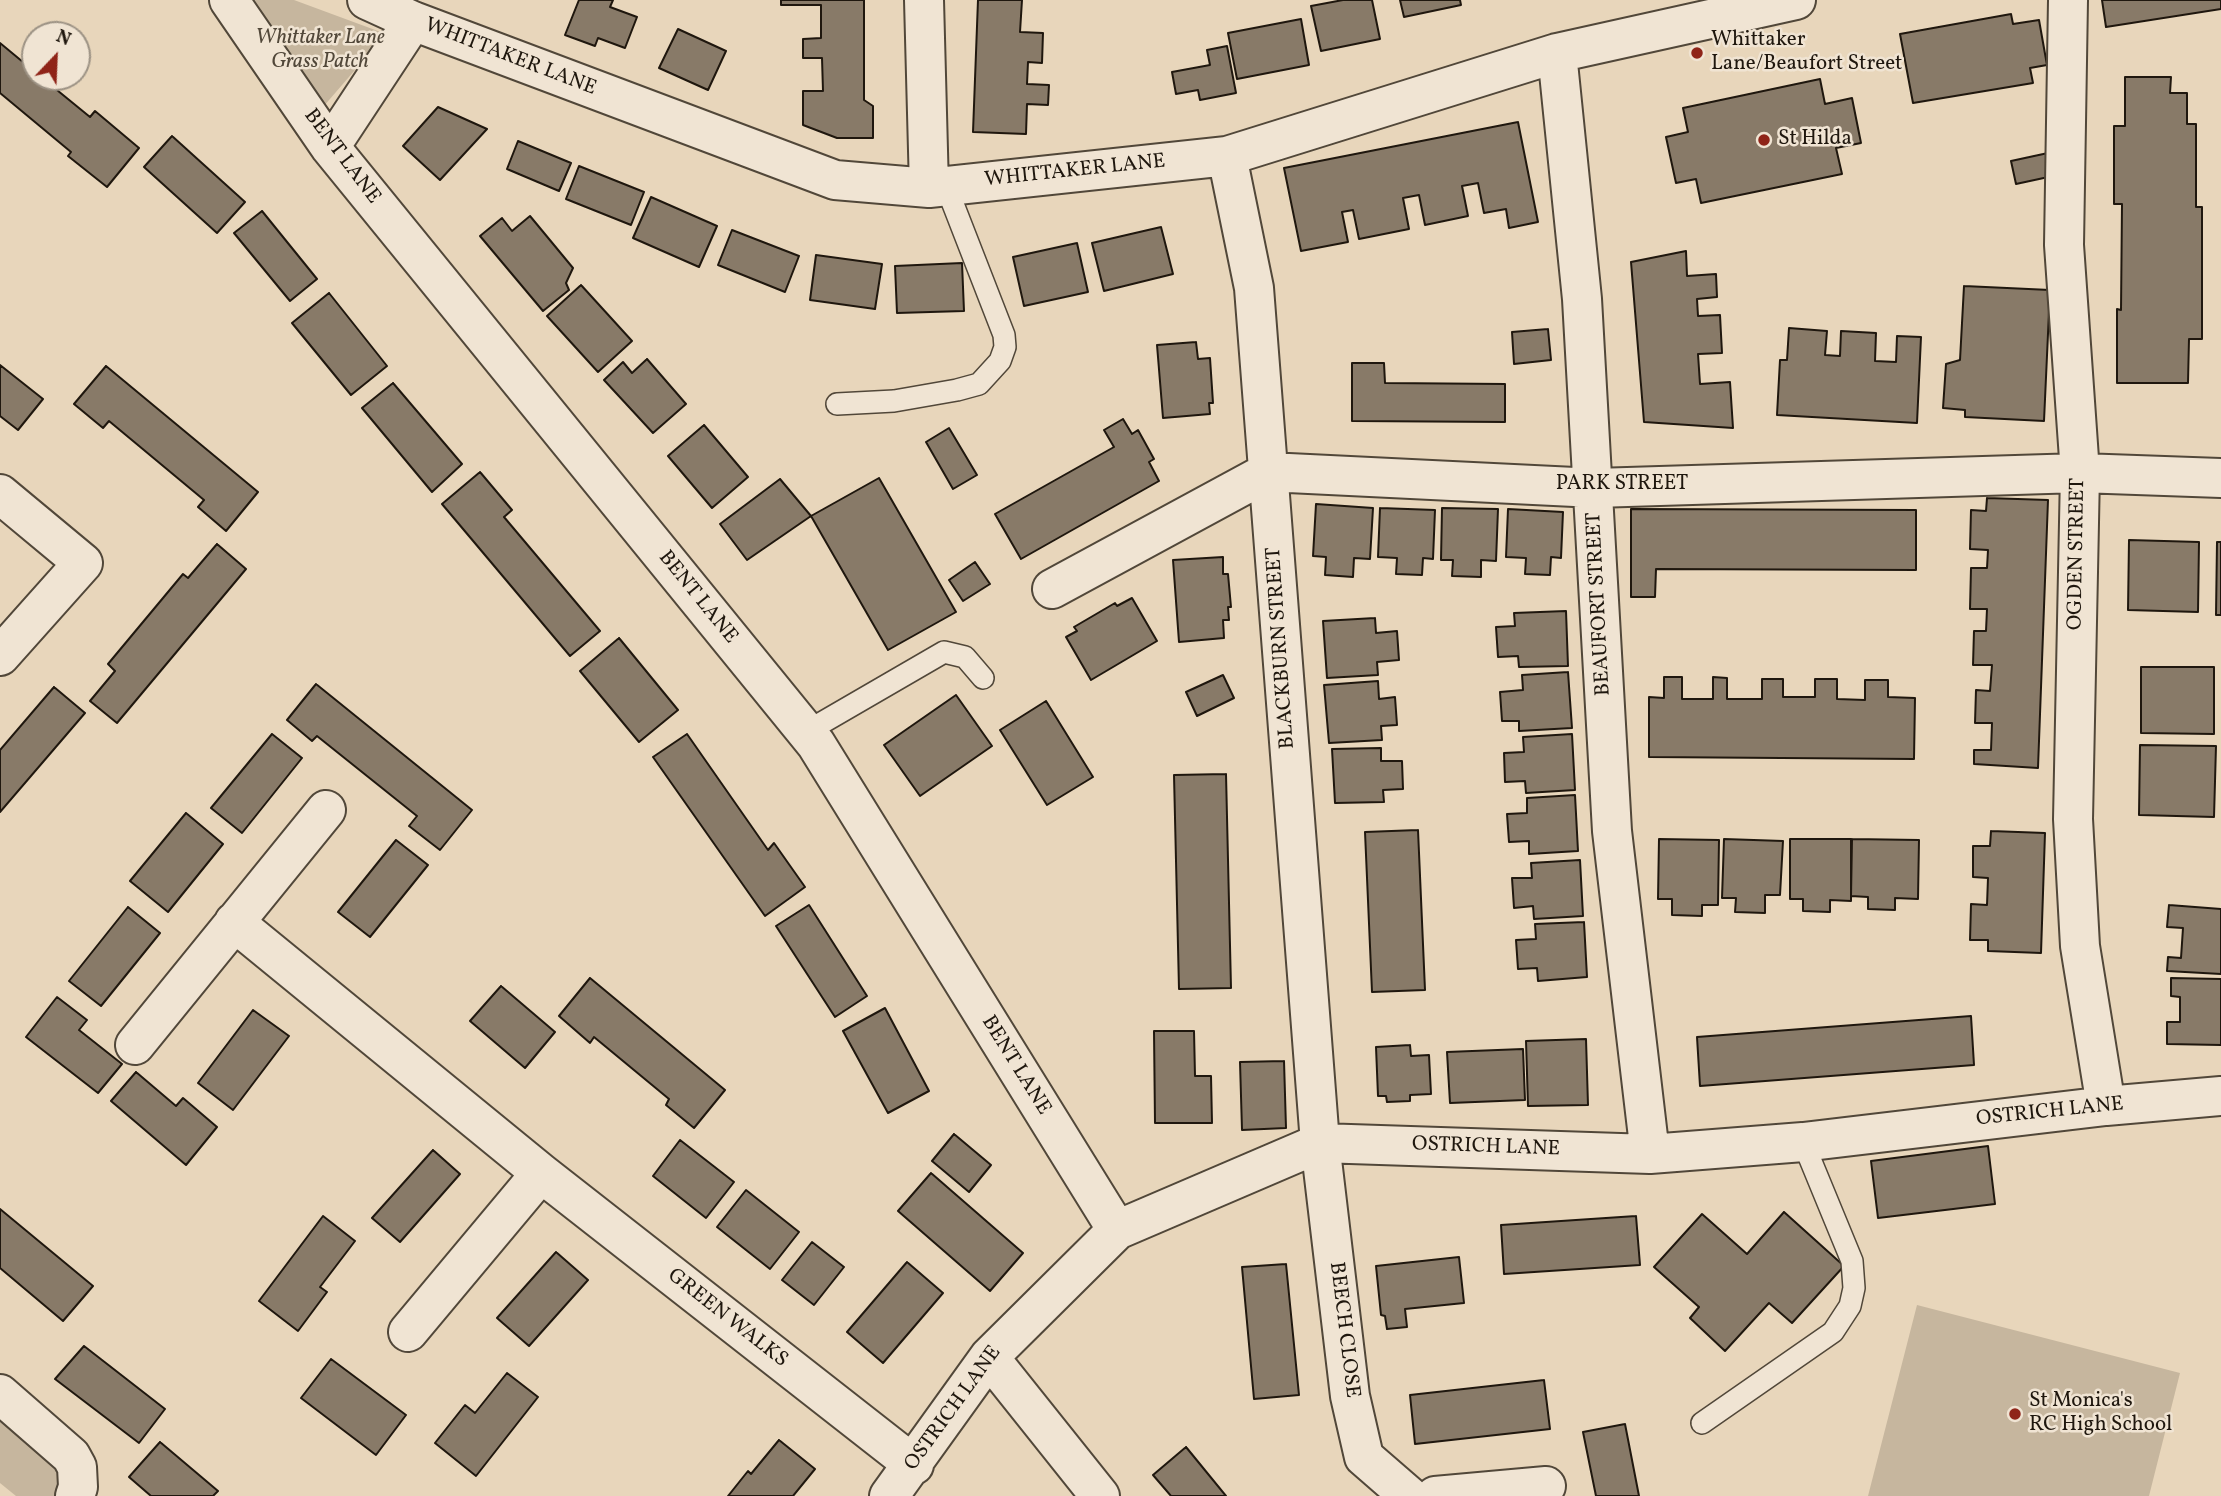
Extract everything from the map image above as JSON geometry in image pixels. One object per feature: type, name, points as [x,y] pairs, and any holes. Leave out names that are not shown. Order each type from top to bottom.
[{"type":"street","name":"BENT LANE","points":[[229,0],[330,147],[806,732],[1117,1230]]},
{"type":"street","name":"WHITTAKER LANE","points":[[366,0],[413,21],[835,180],[938,187],[1227,156],[1557,53],[1793,0]]},
{"type":"street","points":[[924,0],[938,187]]},
{"type":"street","name":"OGDEN STREET","points":[[2068,0],[2064,245],[2080,473],[2073,819],[2080,946],[2106,1106]]},
{"type":"street","points":[[330,147],[413,21]]},
{"type":"street","name":"BEAUFORT STREET","points":[[1557,53],[1582,299],[1595,488],[1612,831],[1650,1154]]},
{"type":"street","name":"BLACKBURN STREET","points":[[1227,156],[1254,289],[1320,1143]]},
{"type":"street","points":[[1052,589],[1268,472]]},
{"type":"street","name":"PARK STREET","points":[[1268,472],[1595,488],[2080,473],[2221,478]]},
{"type":"street","points":[[0,494],[83,562],[0,656]]},
{"type":"street","points":[[135,1045],[326,810]]},
{"type":"street","name":"GREEN WALKS","points":[[234,922],[541,1173],[914,1465]]},
{"type":"street","name":"OSTRICH LANE","points":[[889,1496],[914,1465],[989,1357],[1117,1230],[1320,1143],[1650,1154],[1803,1142],[2106,1106],[2221,1096]]},
{"type":"street","name":"BEECH CLOSE","points":[[1320,1143],[1350,1395],[1364,1457],[1409,1496]]},
{"type":"street","points":[[408,1332],[541,1173]]},
{"type":"street","points":[[989,1357],[1100,1496]]},
{"type":"street","points":[[0,1394],[71,1456],[77,1467],[78,1487],[75,1496]]},
{"type":"street","points":[[1435,1496],[1546,1486]]},
{"type":"lane","points":[[837,404],[894,401],[957,390],[979,384],[1000,361],[1005,347],[1004,335],[938,187]]},
{"type":"lane","points":[[806,732],[944,652],[965,657],[983,678]]},
{"type":"lane","points":[[1702,1423],[1833,1332],[1850,1306],[1854,1288],[1852,1261],[1803,1142]]},
{"type":"green space","name":"Whittaker Lane Grass Patch","points":[[238,0],[294,0],[386,34],[317,114]]},
{"type":"green space","name":"St Monica's RC High School","points":[[1917,1305],[2180,1373],[2149,1496],[1868,1496]]},
{"type":"green space","points":[[0,1416],[55,1461],[63,1486],[61,1496],[16,1496],[0,1483]]},
{"type":"building","points":[[579,0],[613,0],[610,7],[637,17],[625,48],[598,38],[595,46],[565,35]]},
{"type":"building","points":[[781,0],[864,0],[864,100],[873,106],[873,138],[837,138],[803,125],[803,91],[823,91],[822,58],[803,58],[803,39],[821,38],[821,5],[781,5]]},
{"type":"building","points":[[978,0],[1022,0],[1020,32],[1043,33],[1042,63],[1028,62],[1027,84],[1049,85],[1048,105],[1027,104],[1026,134],[973,132]]},
{"type":"building","points":[[1343,0],[1372,0],[1380,39],[1321,51],[1311,6]]},
{"type":"building","points":[[1400,0],[1460,0],[1461,5],[1404,17]]},
{"type":"building","points":[[2102,0],[2221,0],[2221,9],[2106,27]]},
{"type":"building","points":[[2011,14],[2013,24],[2039,20],[2047,65],[2030,68],[2033,83],[1913,103],[1900,34]]},
{"type":"building","points":[[1301,19],[1309,65],[1237,79],[1228,33]]},
{"type":"building","points":[[678,29],[726,51],[708,90],[659,68]]},
{"type":"building","points":[[0,43],[21,60],[21,91],[58,91],[90,117],[95,111],[139,148],[107,187],[68,156],[71,152],[0,93]]},
{"type":"building","points":[[1227,46],[1236,93],[1200,100],[1198,90],[1176,94],[1172,72],[1210,65],[1207,50]]},
{"type":"building","points":[[2125,77],[2171,77],[2170,93],[2187,93],[2187,124],[2196,124],[2196,207],[2202,207],[2202,339],[2189,339],[2188,383],[2117,383],[2122,204],[2114,204],[2114,126],[2125,126]]},
{"type":"building","name":"St Hilda","points":[[1820,79],[1825,104],[1852,98],[1861,143],[1836,148],[1842,174],[1701,203],[1696,179],[1676,183],[1666,137],[1688,132],[1683,108]]},
{"type":"building","points":[[438,107],[487,129],[440,180],[403,146]]},
{"type":"building","points":[[1518,122],[1538,222],[1509,228],[1506,209],[1484,213],[1478,183],[1462,186],[1468,216],[1425,225],[1419,195],[1403,198],[1409,229],[1359,239],[1353,210],[1342,212],[1348,242],[1301,251],[1284,168]]},
{"type":"building","points":[[172,136],[245,202],[217,233],[144,167]]},
{"type":"building","points":[[518,141],[571,163],[559,191],[507,169]]},
{"type":"building","points":[[2048,153],[2053,176],[2016,184],[2011,161]]},
{"type":"building","points":[[579,166],[644,192],[631,225],[566,199]]},
{"type":"building","points":[[651,197],[717,226],[699,267],[633,238]]},
{"type":"building","points":[[262,211],[317,279],[290,301],[234,233]]},
{"type":"building","points":[[530,216],[573,268],[566,283],[569,290],[543,311],[480,236],[502,218],[512,231]]},
{"type":"building","points":[[1161,227],[1173,274],[1104,291],[1092,243]]},
{"type":"building","points":[[732,230],[799,256],[785,292],[718,265]]},
{"type":"building","points":[[1077,243],[1088,292],[1024,306],[1013,257]]},
{"type":"building","points":[[1686,251],[1687,276],[1716,274],[1717,297],[1697,299],[1698,316],[1720,315],[1722,353],[1698,354],[1700,384],[1730,382],[1733,428],[1644,422],[1631,262]]},
{"type":"building","points":[[816,255],[882,264],[875,309],[810,300]]},
{"type":"building","points":[[962,263],[964,311],[897,313],[895,266]]},
{"type":"building","points":[[581,285],[632,341],[598,372],[547,316]]},
{"type":"building","points":[[1964,286],[2050,290],[2044,421],[1965,417],[1965,410],[1943,408],[1946,364],[1960,360]]},
{"type":"building","points":[[329,293],[387,366],[351,395],[292,323]]},
{"type":"building","points":[[1789,328],[1827,331],[1825,355],[1840,356],[1841,331],[1876,333],[1875,361],[1896,362],[1897,336],[1921,337],[1917,423],[1777,415],[1780,360],[1787,360]]},
{"type":"building","points":[[1548,329],[1551,360],[1514,364],[1512,332]]},
{"type":"building","points":[[1196,342],[1198,359],[1210,358],[1213,403],[1209,403],[1210,414],[1163,418],[1157,345]]},
{"type":"building","points":[[647,359],[686,404],[653,433],[604,380],[623,362],[632,373]]},
{"type":"building","points":[[1352,363],[1384,363],[1385,383],[1505,384],[1505,422],[1352,421]]},
{"type":"building","points":[[0,365],[43,399],[18,430],[0,416]]},
{"type":"building","points":[[106,366],[258,492],[226,531],[198,507],[204,500],[109,421],[103,428],[74,404]]},
{"type":"building","points":[[393,383],[462,464],[432,492],[362,408]]},
{"type":"building","points":[[1123,419],[1132,434],[1138,430],[1154,459],[1149,462],[1159,481],[1021,559],[995,514],[1114,447],[1104,430]]},
{"type":"building","points":[[704,425],[748,477],[712,508],[668,456]]},
{"type":"building","points":[[949,428],[977,475],[953,489],[926,442]]},
{"type":"building","points":[[480,472],[512,510],[504,517],[600,631],[570,656],[442,504]]},
{"type":"building","points":[[879,478],[956,612],[888,650],[811,516]]},
{"type":"building","points":[[780,479],[811,516],[747,560],[720,524]]},
{"type":"building","points":[[1987,498],[2048,500],[2038,768],[1974,764],[1974,750],[1991,750],[1992,723],[1975,723],[1976,690],[1990,691],[1992,665],[1973,665],[1974,631],[1986,631],[1987,609],[1970,609],[1971,568],[1987,568],[1988,550],[1970,549],[1971,510],[1986,511]]},
{"type":"building","points":[[1316,504],[1373,508],[1370,559],[1354,558],[1353,577],[1325,575],[1326,557],[1313,556]]},
{"type":"building","points":[[1380,508],[1435,510],[1433,559],[1423,558],[1422,575],[1396,574],[1397,558],[1378,557]]},
{"type":"building","points":[[1442,508],[1498,509],[1496,561],[1481,560],[1481,577],[1452,576],[1453,560],[1441,560]]},
{"type":"building","points":[[1508,509],[1563,512],[1561,558],[1551,557],[1550,575],[1525,574],[1526,558],[1506,557]]},
{"type":"building","points":[[1631,509],[1916,510],[1916,570],[1656,569],[1655,597],[1631,597]]},
{"type":"building","points":[[2129,540],[2199,542],[2198,612],[2128,610]]},
{"type":"building","points":[[2217,542],[2221,542],[2221,615],[2216,615]]},
{"type":"building","points":[[217,544],[246,569],[117,723],[90,701],[115,671],[108,664],[183,574],[188,578]]},
{"type":"building","points":[[1223,557],[1223,574],[1228,574],[1231,607],[1228,607],[1229,620],[1223,620],[1224,638],[1179,642],[1173,560]]},
{"type":"building","points":[[975,562],[990,584],[963,601],[949,580]]},
{"type":"building","points":[[1132,598],[1157,641],[1091,680],[1066,637],[1077,631],[1074,627],[1115,603],[1117,606]]},
{"type":"building","points":[[1566,611],[1568,666],[1519,667],[1518,656],[1498,657],[1496,627],[1515,626],[1514,613]]},
{"type":"building","points":[[1375,618],[1376,633],[1397,631],[1399,660],[1377,662],[1378,675],[1327,678],[1323,621]]},
{"type":"building","points":[[619,638],[678,710],[639,742],[580,671]]},
{"type":"building","points":[[2141,667],[2214,667],[2214,734],[2141,733]]},
{"type":"building","points":[[1568,672],[1572,728],[1519,731],[1519,721],[1502,721],[1500,692],[1523,690],[1522,675]]},
{"type":"building","points":[[1223,675],[1234,698],[1197,716],[1186,692]]},
{"type":"building","points":[[1664,677],[1682,677],[1682,699],[1713,699],[1713,677],[1727,678],[1727,699],[1762,699],[1762,679],[1783,679],[1783,697],[1815,697],[1815,679],[1837,679],[1837,699],[1865,700],[1865,680],[1888,680],[1888,697],[1915,698],[1914,759],[1649,757],[1649,697],[1664,698]]},
{"type":"building","points":[[1378,681],[1379,699],[1395,697],[1397,725],[1381,726],[1382,740],[1329,743],[1324,685]]},
{"type":"building","points":[[316,684],[472,810],[440,850],[409,826],[417,816],[317,736],[312,741],[287,720]]},
{"type":"building","points":[[54,687],[85,713],[0,812],[0,750]]},
{"type":"building","points":[[956,695],[992,746],[920,796],[884,745]]},
{"type":"building","points":[[1046,701],[1093,777],[1047,805],[1000,730]]},
{"type":"building","points":[[272,734],[302,758],[242,833],[211,808]]},
{"type":"building","points":[[687,734],[768,850],[774,843],[805,887],[765,916],[653,757]]},
{"type":"building","points":[[1572,734],[1575,790],[1526,793],[1525,781],[1505,782],[1504,753],[1524,752],[1523,737]]},
{"type":"building","points":[[2140,745],[2216,746],[2214,817],[2139,815]]},
{"type":"building","points":[[1381,748],[1381,761],[1402,761],[1403,789],[1383,790],[1384,802],[1335,803],[1332,749]]},
{"type":"building","points":[[1226,774],[1231,988],[1179,989],[1174,775]]},
{"type":"building","points":[[1575,795],[1578,851],[1529,854],[1529,841],[1509,842],[1507,814],[1527,813],[1527,798]]},
{"type":"building","points":[[186,813],[223,844],[168,912],[130,881]]},
{"type":"building","points":[[1418,830],[1425,990],[1372,992],[1365,832]]},
{"type":"building","points":[[1991,831],[2045,833],[2041,953],[1988,951],[1988,940],[1970,940],[1971,904],[1987,905],[1988,878],[1973,877],[1973,846],[1990,846]]},
{"type":"building","points":[[1659,839],[1719,840],[1718,905],[1702,905],[1702,916],[1672,915],[1672,899],[1658,899]]},
{"type":"building","points":[[1724,839],[1783,841],[1780,895],[1765,895],[1765,913],[1735,912],[1736,898],[1722,898]]},
{"type":"building","points":[[1790,839],[1851,839],[1851,901],[1830,900],[1830,912],[1803,911],[1803,899],[1790,899]]},
{"type":"building","points":[[1852,839],[1919,840],[1918,899],[1895,898],[1895,910],[1868,909],[1868,897],[1851,896]]},
{"type":"building","points":[[396,840],[428,865],[370,937],[338,912]]},
{"type":"building","points":[[1580,860],[1583,916],[1534,919],[1533,906],[1514,908],[1512,878],[1532,878],[1531,863]]},
{"type":"building","points":[[809,905],[867,996],[835,1017],[776,926]]},
{"type":"building","points":[[2169,905],[2221,909],[2221,974],[2167,971],[2168,957],[2181,958],[2183,928],[2167,927]]},
{"type":"building","points":[[128,907],[160,933],[101,1006],[69,981]]},
{"type":"building","points":[[1584,922],[1587,977],[1538,981],[1537,968],[1518,969],[1516,940],[1536,939],[1535,924]]},
{"type":"building","points":[[590,978],[725,1090],[694,1128],[666,1105],[669,1099],[594,1037],[590,1043],[559,1016]]},
{"type":"building","points":[[2171,978],[2221,979],[2221,1045],[2167,1044],[2167,1022],[2180,1022],[2180,997],[2171,996]]},
{"type":"building","points":[[501,986],[555,1032],[525,1068],[470,1021]]},
{"type":"building","points":[[57,997],[87,1020],[79,1030],[122,1064],[98,1093],[26,1037]]},
{"type":"building","points":[[885,1008],[929,1091],[888,1113],[843,1031]]},
{"type":"building","points":[[253,1010],[289,1036],[233,1110],[198,1083]]},
{"type":"building","points":[[1971,1016],[1974,1065],[1700,1086],[1697,1037]]},
{"type":"building","points":[[1154,1031],[1194,1031],[1195,1076],[1211,1076],[1212,1123],[1155,1123]]},
{"type":"building","points":[[1586,1039],[1588,1105],[1528,1106],[1526,1041]]},
{"type":"building","points":[[1410,1045],[1411,1056],[1429,1055],[1431,1094],[1410,1095],[1410,1101],[1387,1102],[1386,1096],[1378,1096],[1376,1047]]},
{"type":"building","points":[[1523,1049],[1525,1100],[1450,1103],[1447,1052]]},
{"type":"building","points":[[1284,1061],[1286,1128],[1242,1130],[1240,1062]]},
{"type":"building","points":[[136,1072],[176,1106],[183,1098],[217,1127],[186,1165],[111,1101]]},
{"type":"building","points":[[954,1134],[991,1165],[969,1192],[932,1161]]},
{"type":"building","points":[[680,1140],[734,1182],[706,1218],[653,1176]]},
{"type":"building","points":[[1988,1146],[1995,1204],[1878,1218],[1871,1161]]},
{"type":"building","points":[[433,1150],[460,1174],[400,1242],[372,1218]]},
{"type":"building","points":[[931,1173],[1023,1253],[990,1291],[898,1211]]},
{"type":"building","points":[[746,1190],[799,1232],[770,1269],[717,1227]]},
{"type":"building","points":[[0,1209],[93,1286],[63,1321],[0,1268]]},
{"type":"building","points":[[1784,1212],[1844,1266],[1792,1323],[1769,1303],[1725,1351],[1690,1318],[1699,1307],[1654,1267],[1702,1214],[1747,1254]]},
{"type":"building","points":[[323,1216],[355,1241],[320,1287],[327,1292],[298,1331],[259,1301]]},
{"type":"building","points":[[1636,1216],[1640,1265],[1504,1274],[1501,1225]]},
{"type":"building","points":[[812,1242],[844,1267],[814,1305],[782,1280]]},
{"type":"building","points":[[556,1252],[588,1280],[529,1346],[497,1318]]},
{"type":"building","points":[[1459,1257],[1464,1303],[1405,1309],[1407,1327],[1387,1329],[1385,1316],[1381,1315],[1376,1266]]},
{"type":"building","points":[[907,1262],[943,1293],[883,1363],[847,1332]]},
{"type":"building","points":[[1286,1264],[1299,1395],[1254,1399],[1242,1267]]},
{"type":"building","points":[[84,1346],[165,1409],[139,1443],[55,1379]]},
{"type":"building","points":[[331,1359],[406,1415],[376,1455],[301,1398]]},
{"type":"building","points":[[507,1373],[538,1397],[476,1476],[435,1443],[465,1405],[475,1413]]},
{"type":"building","points":[[1544,1380],[1550,1429],[1415,1444],[1410,1395]]},
{"type":"building","points":[[1625,1424],[1639,1496],[1596,1496],[1583,1432]]},
{"type":"building","points":[[779,1440],[815,1469],[793,1496],[728,1496],[748,1471],[751,1474]]},
{"type":"building","points":[[160,1442],[218,1491],[213,1496],[151,1496],[129,1477]]},
{"type":"building","points":[[1186,1447],[1226,1496],[1171,1496],[1153,1475]]},
{"type":"place","name":"Whittaker Lane/Beaufort Street","points":[[1697,53]]},
{"type":"place","name":"St Hilda","points":[[1764,140]]},
{"type":"place","name":"St Monica's RC High School","points":[[2015,1414]]}]
